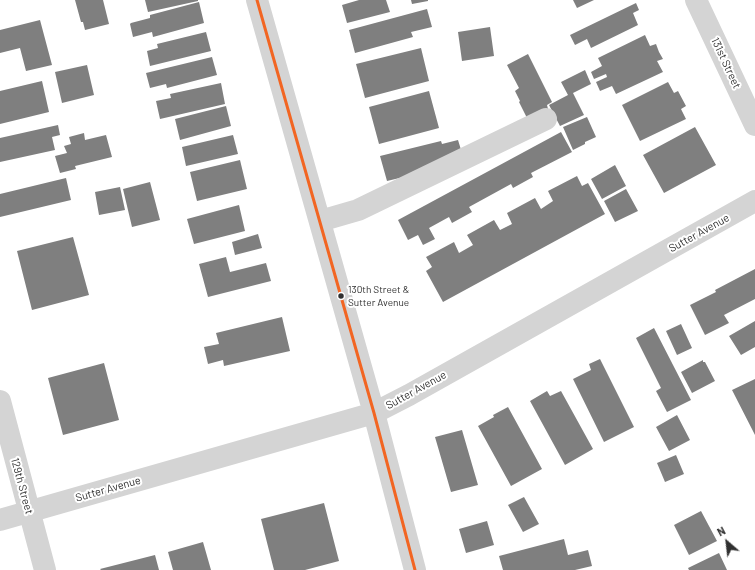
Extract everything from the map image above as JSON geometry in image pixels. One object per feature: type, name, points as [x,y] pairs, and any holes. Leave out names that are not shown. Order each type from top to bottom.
[{"type":"street","points":[[257,0],[374,413],[415,570]]},
{"type":"street","name":"131st Street","points":[[696,0],[755,125]]},
{"type":"street","points":[[320,221],[358,210],[546,119]]},
{"type":"street","name":"Sutter Avenue","points":[[0,520],[374,413],[755,201]]},
{"type":"street","name":"129th Street","points":[[0,401],[45,570]]},
{"type":"building","points":[[75,0],[103,0],[109,24],[85,30],[83,22],[81,22]]},
{"type":"building","points":[[145,0],[198,0],[198,1],[148,12]]},
{"type":"building","points":[[359,0],[386,0],[390,12],[347,23],[342,5]]},
{"type":"building","points":[[411,0],[428,0],[428,1],[412,4]]},
{"type":"building","points":[[573,0],[594,0],[577,8]]},
{"type":"building","points":[[199,2],[204,23],[153,37],[152,32],[133,37],[131,23],[150,18],[150,15]]},
{"type":"building","points":[[636,3],[639,10],[633,13],[638,25],[591,48],[587,39],[575,45],[570,35]]},
{"type":"building","points":[[427,9],[432,27],[411,32],[413,37],[355,53],[349,30]]},
{"type":"building","points":[[40,20],[52,65],[26,71],[20,48],[0,53],[0,30]]},
{"type":"building","points":[[490,27],[494,56],[462,61],[458,32]]},
{"type":"building","points":[[206,32],[211,51],[150,66],[147,51],[158,48],[157,44]]},
{"type":"building","points":[[645,35],[650,46],[656,44],[663,59],[657,61],[663,72],[616,94],[612,86],[600,91],[596,82],[607,77],[606,74],[594,79],[591,72],[602,66],[598,58]]},
{"type":"building","points":[[421,48],[429,81],[365,98],[356,64]]},
{"type":"building","points":[[528,54],[552,102],[547,105],[548,109],[528,120],[515,91],[519,88],[507,65]]},
{"type":"building","points":[[212,57],[217,75],[167,88],[166,84],[150,88],[146,73]]},
{"type":"building","points":[[87,65],[94,95],[62,103],[55,72]]},
{"type":"building","points":[[585,70],[591,84],[573,93],[584,115],[560,126],[549,105],[568,95],[561,82]]},
{"type":"building","points":[[42,81],[49,112],[0,124],[0,91]]},
{"type":"building","points":[[668,82],[674,93],[678,91],[686,106],[681,109],[686,119],[640,141],[622,105]]},
{"type":"building","points":[[221,83],[225,104],[160,119],[156,101],[171,98],[170,94]]},
{"type":"building","points":[[429,91],[439,128],[379,144],[369,107]]},
{"type":"building","points":[[226,106],[231,126],[180,140],[175,119]]},
{"type":"building","points":[[587,117],[596,137],[573,150],[563,127]]},
{"type":"building","points":[[58,125],[60,135],[52,137],[55,150],[0,162],[0,138]]},
{"type":"building","points":[[695,127],[716,165],[664,193],[643,155]]},
{"type":"building","points":[[561,132],[572,152],[531,173],[533,177],[513,188],[511,184],[469,207],[472,212],[452,223],[449,217],[429,228],[435,239],[423,245],[418,235],[408,240],[398,220]]},
{"type":"building","points":[[84,133],[85,140],[106,135],[112,157],[75,166],[76,169],[60,173],[55,156],[67,153],[64,146],[71,144],[69,137]]},
{"type":"building","points":[[233,135],[238,154],[186,166],[182,147]]},
{"type":"building","points":[[458,140],[462,153],[437,169],[387,181],[380,156],[441,141],[442,144]]},
{"type":"building","points":[[240,160],[247,189],[197,201],[190,172]]},
{"type":"building","points":[[615,165],[626,186],[602,199],[591,179]]},
{"type":"building","points":[[577,176],[582,186],[588,183],[605,214],[443,302],[426,271],[432,267],[426,257],[454,242],[459,253],[473,245],[467,235],[494,220],[500,230],[512,224],[507,213],[535,198],[541,209],[553,201],[548,191]]},
{"type":"building","points":[[66,178],[71,200],[0,217],[0,194]]},
{"type":"building","points":[[150,182],[160,220],[132,227],[123,189]]},
{"type":"building","points":[[120,187],[125,210],[99,215],[95,192]]},
{"type":"building","points":[[626,189],[638,211],[615,222],[604,201]]},
{"type":"building","points":[[239,205],[245,231],[194,244],[187,219]]},
{"type":"building","points":[[258,234],[262,248],[235,255],[232,242]]},
{"type":"building","points":[[73,237],[89,295],[32,310],[17,251]]},
{"type":"building","points":[[226,257],[230,272],[266,263],[271,281],[208,297],[199,264]]},
{"type":"building","points":[[755,269],[755,299],[724,315],[729,323],[705,335],[690,305],[716,292],[715,290]]},
{"type":"building","points":[[282,317],[290,351],[224,366],[223,360],[208,364],[204,347],[219,344],[216,333]]},
{"type":"building","points":[[755,321],[755,347],[741,355],[729,336]]},
{"type":"building","points":[[681,324],[692,348],[677,355],[666,331]]},
{"type":"building","points":[[654,328],[691,400],[667,412],[656,391],[661,388],[636,338]]},
{"type":"building","points":[[600,359],[634,427],[604,442],[573,379],[591,370],[589,364]]},
{"type":"building","points":[[703,360],[715,381],[692,393],[681,372]]},
{"type":"building","points":[[104,363],[119,420],[63,435],[48,378]]},
{"type":"building","points":[[755,379],[755,435],[732,390]]},
{"type":"building","points":[[547,391],[550,396],[561,391],[593,449],[565,465],[530,401]]},
{"type":"building","points":[[508,407],[542,469],[511,486],[478,426],[494,417],[493,415]]},
{"type":"building","points":[[677,415],[690,440],[669,451],[656,427]]},
{"type":"building","points":[[462,430],[478,485],[451,492],[435,437]]},
{"type":"building","points":[[676,455],[684,474],[665,482],[657,463]]},
{"type":"building","points":[[524,497],[539,524],[523,532],[508,505]]},
{"type":"building","points":[[324,503],[339,561],[305,570],[274,570],[261,519]]},
{"type":"building","points":[[701,511],[717,541],[689,555],[674,525]]},
{"type":"building","points":[[487,521],[494,545],[466,553],[459,529]]},
{"type":"building","points":[[564,539],[568,555],[588,550],[592,566],[575,570],[503,570],[499,556]]},
{"type":"building","points":[[203,542],[211,570],[173,570],[168,552]]},
{"type":"building","points":[[719,553],[727,570],[689,570],[688,568]]},
{"type":"building","points":[[155,555],[159,570],[100,569]]},
{"type":"transit line","points":[[257,0],[374,413],[415,570]]},
{"type":"place","name":"130th Street & Sutter Avenue","points":[[341,296]]}]
